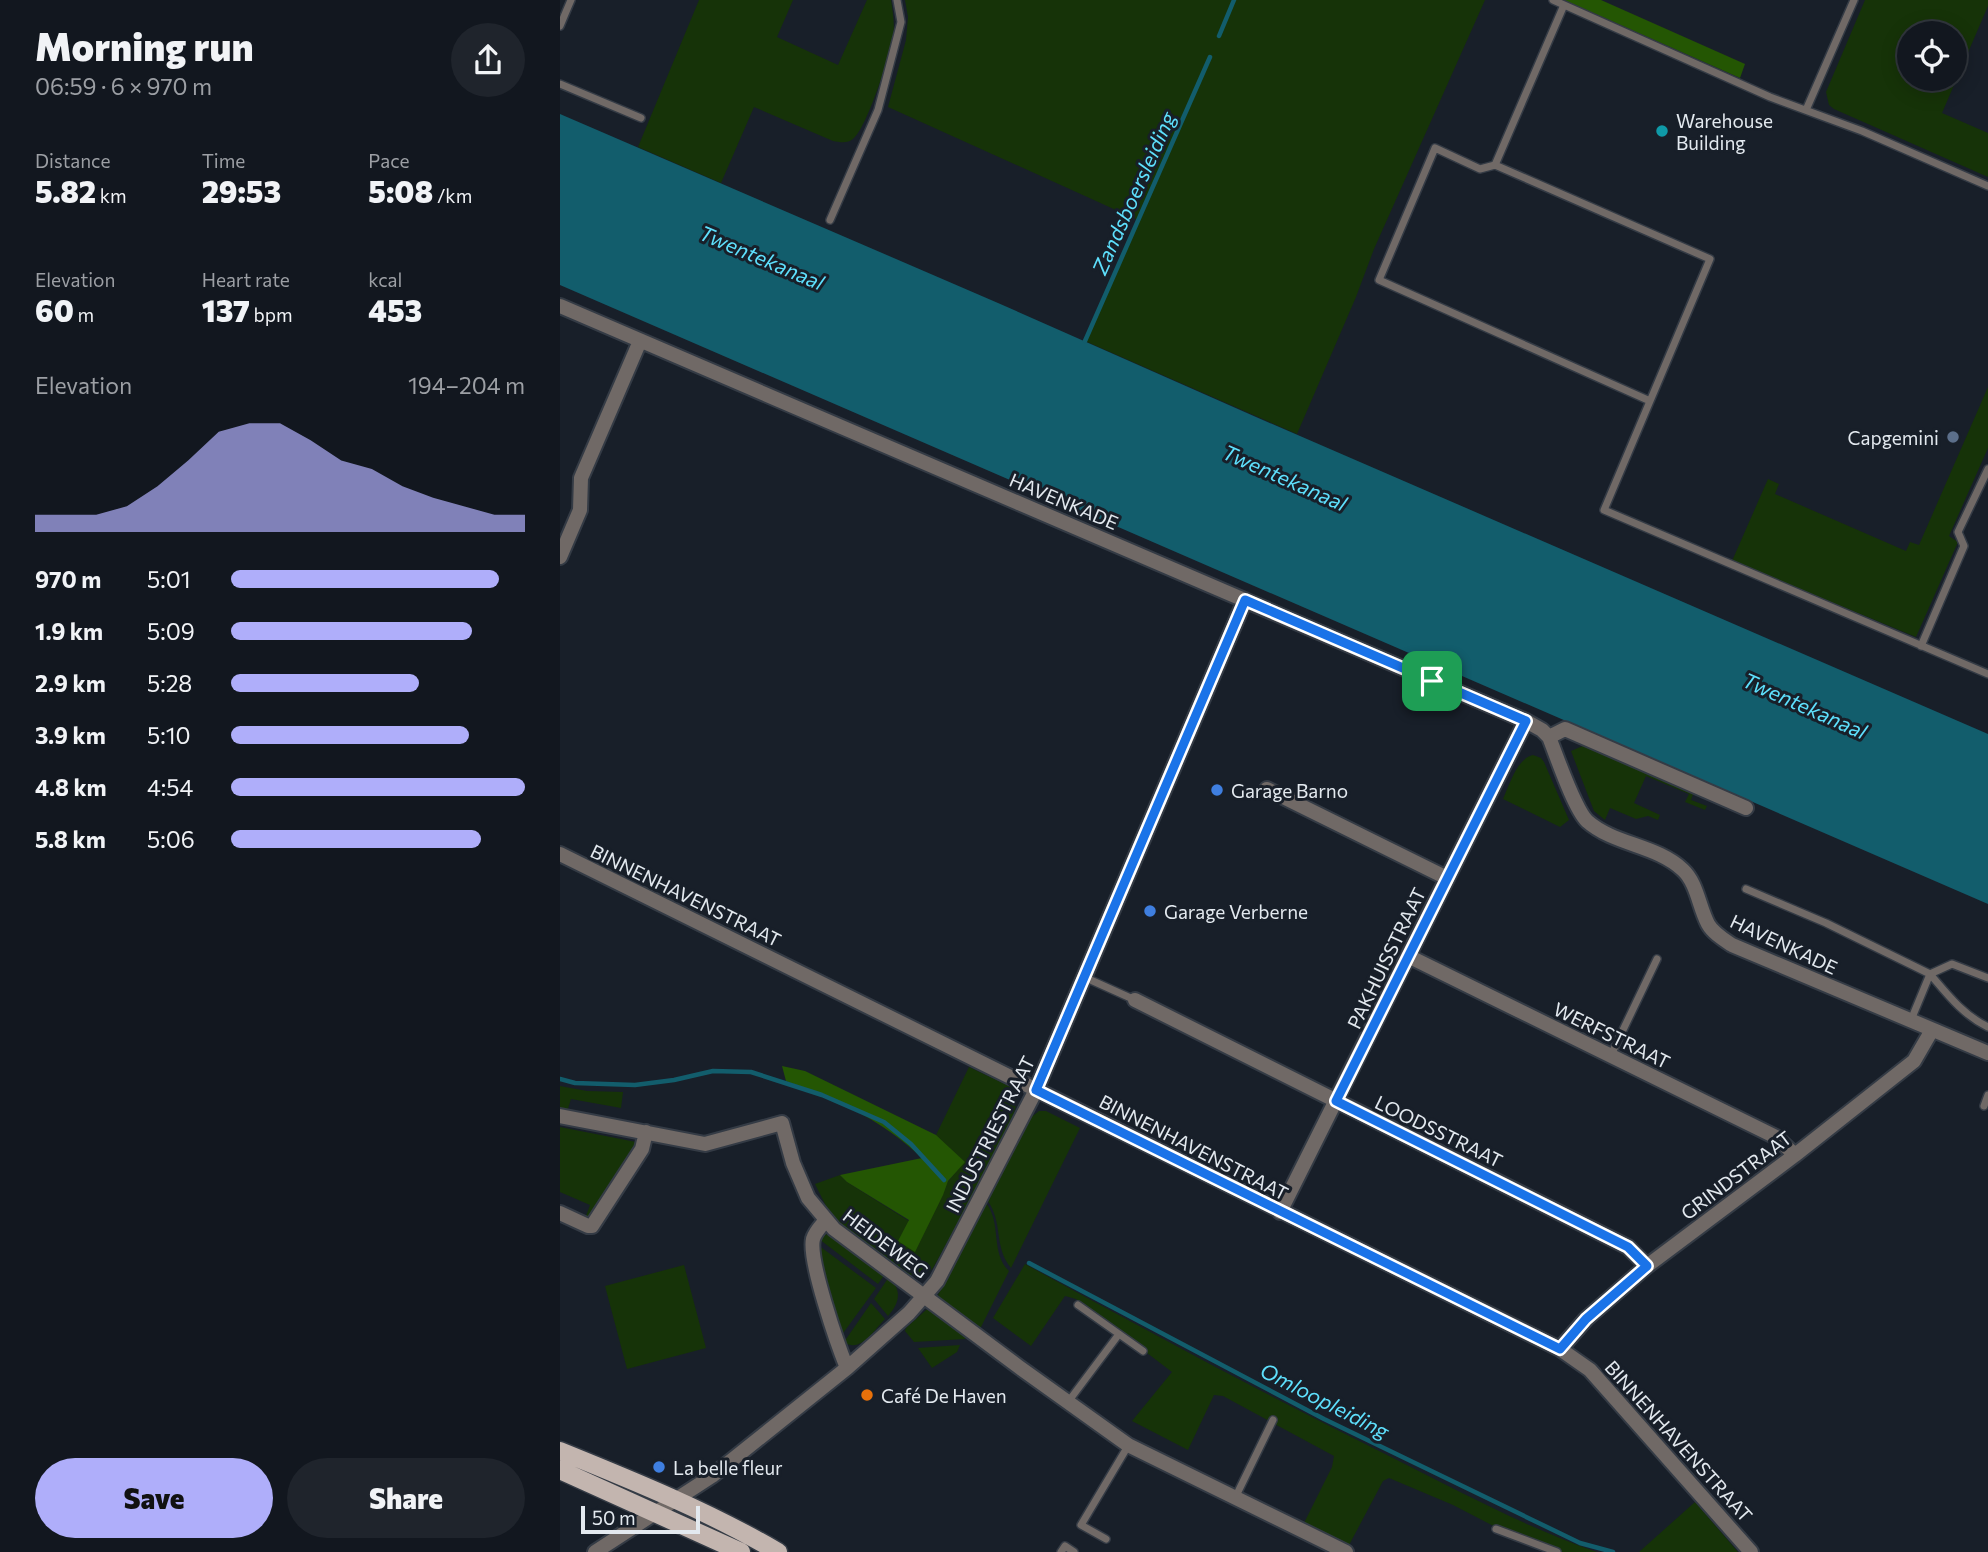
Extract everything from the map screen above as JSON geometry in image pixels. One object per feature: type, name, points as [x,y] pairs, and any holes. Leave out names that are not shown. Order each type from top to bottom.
[{"type":"main road","points":[[560,1451],[677,1499],[778,1552]]},
{"type":"main road","points":[[560,1470],[741,1552]]},
{"type":"street","name":"HAVENKADE","points":[[560,306],[1526,721],[1549,737],[1578,809],[1587,820],[1600,830],[1673,862],[1686,872],[1709,925],[1717,935],[1732,945],[1988,1053]]},
{"type":"street","points":[[560,556],[580,510],[581,478],[640,341]]},
{"type":"street","name":"INDUSTRIESTRAAT","points":[[595,1552],[712,1476],[895,1327],[937,1281],[1036,1090],[1245,600]]},
{"type":"street","name":"PAKHUISSTRAAT","points":[[1280,1212],[1526,721]]},
{"type":"street","points":[[1549,737],[1565,729],[1746,808]]},
{"type":"street","points":[[1267,789],[1447,878]]},
{"type":"street","name":"BINNENHAVENSTRAAT","points":[[560,854],[1560,1349],[1590,1370],[1752,1552]]},
{"type":"street","name":"WERFSTRAAT","points":[[1408,956],[1776,1137],[1794,1155]]},
{"type":"street","name":"LOODSSTRAAT","points":[[1135,1000],[1628,1247],[1647,1266]]},
{"type":"street","name":"GRINDSTRAAT","points":[[1560,1349],[1586,1319],[1647,1266],[1914,1061],[1932,1030]]},
{"type":"street","points":[[560,1116],[646,1132],[642,1149],[592,1226],[560,1213]]},
{"type":"street","name":"HEIDEWEG","points":[[646,1132],[705,1144],[782,1123],[801,1185],[825,1221],[1128,1445],[1346,1552]]},
{"type":"street","name":"HEIDEWEG","points":[[825,1221],[813,1238],[815,1265],[837,1345],[847,1368]]},
{"type":"lane","points":[[560,26],[571,0]]},
{"type":"lane","points":[[830,220],[878,110],[901,22],[897,0]]},
{"type":"lane","points":[[1553,0],[1769,97],[1862,131],[1988,186]]},
{"type":"lane","points":[[1806,110],[1854,0]]},
{"type":"lane","points":[[1495,165],[1564,5]]},
{"type":"lane","points":[[560,84],[641,118]]},
{"type":"lane","points":[[1650,401],[1379,281],[1435,148],[1480,169],[1495,165],[1710,259],[1604,510],[1988,674]]},
{"type":"lane","points":[[1921,646],[1964,546],[1958,532],[1988,469]]},
{"type":"lane","points":[[1746,889],[1826,923],[1930,974],[1970,1017],[1988,1027]]},
{"type":"lane","points":[[1610,1056],[1657,959]]},
{"type":"lane","points":[[1911,1021],[1930,974],[1952,964],[1988,978]]},
{"type":"lane","points":[[1084,977],[1135,1000]]},
{"type":"lane","points":[[1984,1106],[1988,1095]]},
{"type":"lane","points":[[1078,1306],[1143,1350]]},
{"type":"lane","points":[[1068,1402],[1119,1334]]},
{"type":"lane","points":[[1235,1498],[1273,1420]]},
{"type":"lane","points":[[1106,1539],[1081,1525],[1128,1445]]},
{"type":"lane","points":[[1496,1529],[1557,1552]]},
{"type":"lane","points":[[1060,1552],[1065,1546],[1074,1552]]},
{"type":"green space","points":[[699,0],[793,0],[777,37],[838,65],[867,0],[891,0],[894,28],[891,47],[871,107],[853,139],[846,142],[833,141],[754,107],[721,183],[638,147]]},
{"type":"green space","points":[[905,0],[1485,0],[1374,249],[1297,434],[1085,341],[1138,220],[888,107],[906,40],[908,17]]},
{"type":"green space","points":[[1564,0],[1601,0],[1745,64],[1740,78]]},
{"type":"green space","points":[[1865,0],[1988,0],[1988,6],[1967,55],[1967,21],[1897,21],[1897,91],[1951,91],[1942,113],[1988,133],[1988,177],[1829,105],[1826,92]]},
{"type":"green space","points":[[1988,387],[1988,448],[1949,536],[1958,542],[1916,637],[1732,561],[1768,479],[1779,484],[1775,494],[1906,551],[1910,542],[1919,545]]},
{"type":"green space","points":[[1592,742],[1695,788],[1691,800],[1707,806],[1705,810],[1685,802],[1689,794],[1646,776],[1634,803],[1660,815],[1658,820],[1648,816],[1636,819],[1610,808],[1605,820],[1594,811],[1571,751]]},
{"type":"green space","points":[[1533,755],[1544,762],[1569,820],[1560,827],[1503,799],[1522,761]]},
{"type":"green space","points":[[782,1066],[805,1071],[936,1135],[965,1162],[948,1181],[915,1252],[898,1241],[909,1220],[840,1175],[922,1158],[891,1132],[858,1112],[786,1081]]},
{"type":"green space","points":[[969,1067],[1011,1087],[1017,1093],[1013,1116],[933,1268],[922,1275],[908,1274],[841,1224],[827,1208],[815,1184],[840,1175],[909,1221],[899,1241],[964,1162],[936,1135]]},
{"type":"green space","points":[[560,1086],[587,1091],[623,1092],[621,1108],[571,1099],[567,1112],[560,1109]]},
{"type":"green space","points":[[1039,1111],[1046,1111],[1080,1128],[1011,1268],[1005,1260],[995,1217],[987,1200],[1029,1119]]},
{"type":"green space","points":[[560,1127],[637,1144],[589,1219],[586,1216],[590,1205],[560,1192]]},
{"type":"green space","points":[[986,1203],[994,1220],[1000,1256],[1009,1271],[980,1329],[938,1295]]},
{"type":"green space","points":[[832,1234],[885,1274],[878,1284],[819,1239]]},
{"type":"green space","points":[[818,1245],[876,1288],[841,1336]]},
{"type":"green space","points":[[1025,1264],[1255,1388],[1445,1484],[1520,1521],[1597,1552],[1557,1552],[1509,1534],[1453,1505],[1389,1478],[1383,1481],[1347,1549],[1302,1527],[1332,1467],[1334,1456],[1223,1396],[1214,1395],[1188,1450],[1132,1421],[1172,1372],[1076,1299],[1065,1296],[1031,1346],[993,1318]]},
{"type":"green space","points":[[684,1265],[706,1348],[627,1369],[605,1286]]},
{"type":"green space","points":[[889,1277],[898,1296],[888,1316],[874,1299]]},
{"type":"green space","points":[[871,1303],[885,1319],[861,1343],[850,1345],[844,1342]]},
{"type":"green space","points":[[926,1310],[932,1310],[967,1335],[965,1339],[914,1342],[905,1331],[906,1328]]},
{"type":"green space","points":[[960,1345],[957,1352],[932,1368],[918,1348]]},
{"type":"green space","points":[[1695,1502],[1738,1552],[1639,1552]]},
{"type":"water","name":"Twentekanaal","points":[[560,114],[1988,734],[1988,904],[560,285]]},
{"type":"waterway","name":"Zandsboersleiding","points":[[1219,36],[1234,0]]},
{"type":"waterway","name":"Zandsboersleiding","points":[[1085,341],[1210,57]]},
{"type":"waterway","name":"Omloopleiding","points":[[560,1079],[575,1083],[635,1085],[713,1071],[751,1072],[822,1095],[884,1122],[911,1144],[944,1180]]},
{"type":"waterway","name":"Omloopleiding","points":[[1029,1263],[1324,1419],[1580,1543],[1613,1552]]},
{"type":"place","name":"Warehouse Building","points":[[1662,131]]},
{"type":"place","name":"Capgemini","points":[[1953,437]]},
{"type":"place","name":"Garage Barno","points":[[1217,790]]},
{"type":"place","name":"Garage Verberne","points":[[1150,911]]},
{"type":"place","name":"Café De Haven","points":[[867,1395]]},
{"type":"place","name":"La belle fleur","points":[[659,1467]]},
{"type":"route","points":[[1245,600],[1432,681],[1526,721],[1336,1101],[1628,1247],[1647,1266],[1586,1319],[1560,1349],[1036,1090],[1245,600]]}]
